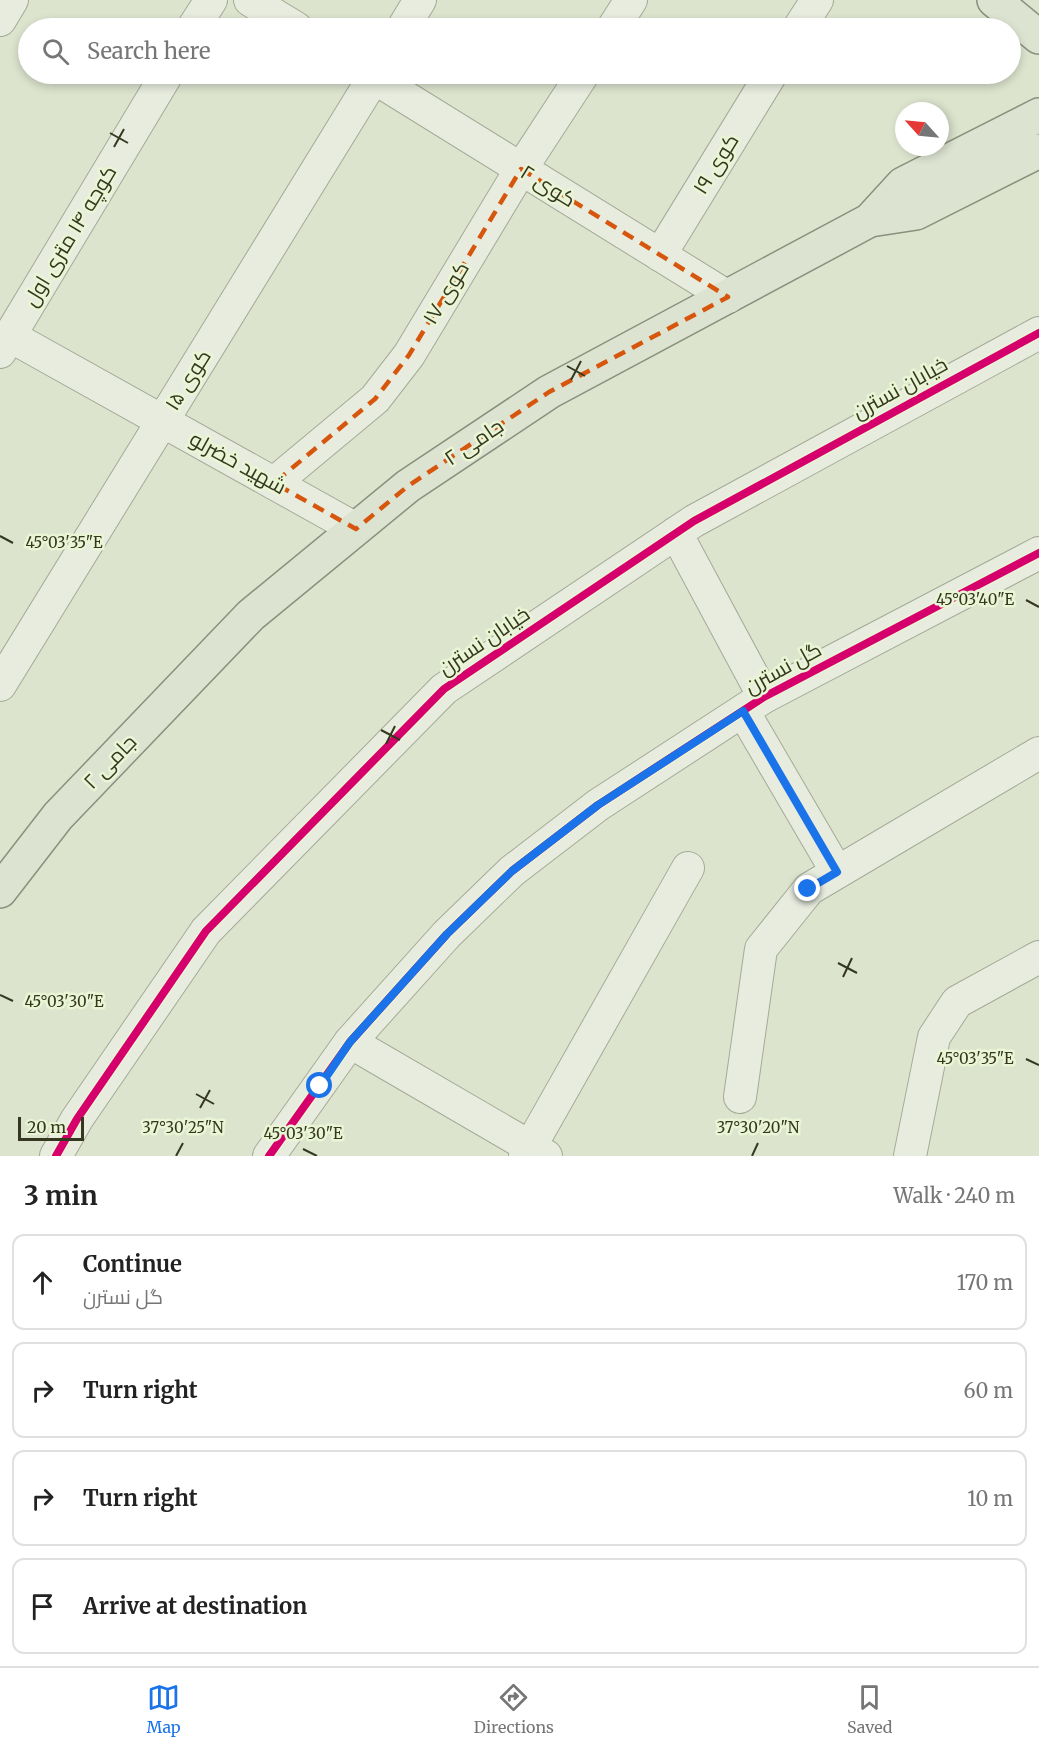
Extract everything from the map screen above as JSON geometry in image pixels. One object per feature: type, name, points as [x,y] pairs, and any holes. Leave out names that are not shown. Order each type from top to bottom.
[{"type":"main road","points":[[994,0],[1018,18]]},
{"type":"main road","points":[[1021,21],[1036,32]]},
{"type":"main road","name":"جامی ۲","points":[[0,891],[58,816],[251,615],[408,486],[549,392],[870,220],[903,184],[1039,115]]},
{"type":"main road","points":[[870,220],[916,213],[1039,151]]},
{"type":"street","points":[[0,20],[12,0]]},
{"type":"street","points":[[200,18],[210,0]]},
{"type":"street","points":[[250,0],[280,18]]},
{"type":"street","points":[[409,18],[420,0]]},
{"type":"street","points":[[619,18],[631,0]]},
{"type":"street","points":[[805,18],[817,0]]},
{"type":"street","name":"کوچه ۱۴ متری اول","points":[[5,344],[161,84]]},
{"type":"street","name":"کوی ۱۵","points":[[0,686],[368,84]]},
{"type":"street","name":"کوی ۲","points":[[387,84],[728,297]]},
{"type":"street","name":"کوی ۱۷","points":[[274,483],[375,399],[409,355],[521,169],[576,84]]},
{"type":"street","name":"کوی ۱۹","points":[[660,255],[765,84]]},
{"type":"street","name":"خیابان نسترن","points":[[56,1156],[77,1119],[206,931],[444,690],[694,521],[1039,333]]},
{"type":"street","name":"شهید خضرلو","points":[[5,344],[163,421],[356,529]]},
{"type":"street","points":[[676,533],[753,704],[837,872]]},
{"type":"street","name":"گل نسترن","points":[[269,1156],[350,1042],[447,934],[512,871],[598,805],[753,704],[1039,553]]},
{"type":"street","points":[[740,1096],[761,950],[808,889],[1039,753]]},
{"type":"street","points":[[350,1042],[534,1153],[688,868]]},
{"type":"street","points":[[910,1156],[934,1037],[957,1002],[1039,957]]},
{"type":"highlighted area","points":[[521,169],[728,297],[549,392],[408,486],[356,529],[274,483],[375,399],[409,355]]},
{"type":"cycle path","points":[[56,1156],[77,1119],[206,931],[444,689],[694,521],[1039,333]]},
{"type":"cycle path","points":[[269,1156],[350,1042],[447,934],[512,871],[598,805],[764,697],[1039,553]]},
{"type":"route","points":[[320,1086],[350,1042],[447,934],[512,871],[598,805],[743,711],[837,872],[808,889]]}]
